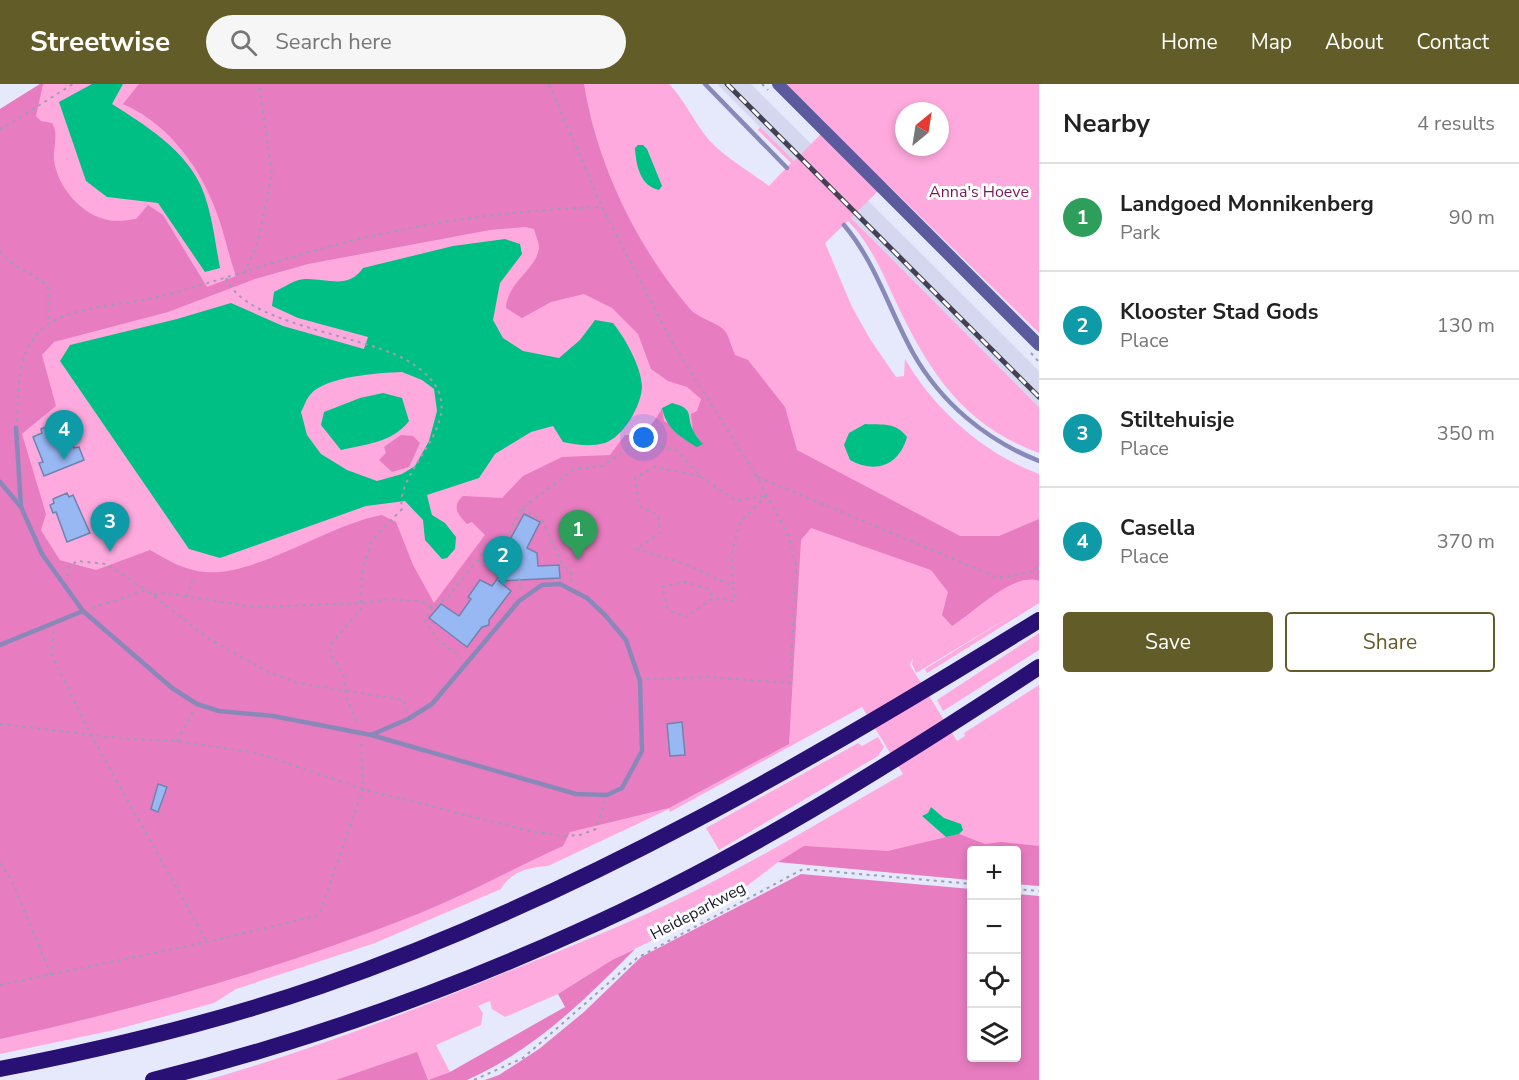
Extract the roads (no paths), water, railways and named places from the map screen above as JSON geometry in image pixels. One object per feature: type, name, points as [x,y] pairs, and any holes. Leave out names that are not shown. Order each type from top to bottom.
[{"type":"highway","points":[[0,1069],[146,1038],[321,986],[406,954],[553,892],[654,844],[870,724],[1039,620]]},
{"type":"highway","points":[[153,1080],[258,1052],[428,995],[578,932],[680,882],[893,761],[1039,667]]},
{"type":"main road","points":[[778,84],[1039,345]]},
{"type":"lane","points":[[705,84],[788,168]]},
{"type":"lane","points":[[844,225],[872,265],[913,353],[930,379],[951,404],[975,425],[1019,453],[1039,460]]},
{"type":"lane","points":[[16,428],[21,507]]},
{"type":"lane","points":[[0,482],[21,507],[42,554],[83,611],[172,688],[197,704],[219,711],[273,716],[371,735],[576,794],[607,795],[622,788],[642,751],[640,681],[626,640],[605,615],[571,588],[560,584],[542,585],[519,601],[432,704],[408,719],[371,735]]},
{"type":"lane","points":[[0,645],[83,611]]},
{"type":"railway","points":[[727,84],[1039,397]]},
{"type":"place","name":"Casella","points":[[64,460]]},
{"type":"place","name":"Stiltehuisje","points":[[110,552]]},
{"type":"place","name":"Landgoed Monnikenberg","points":[[578,560]]},
{"type":"place","name":"Klooster Stad Gods","points":[[503,586]]},
{"type":"park label","name":"Anna's Hoeve","points":[[979,192]]}]
